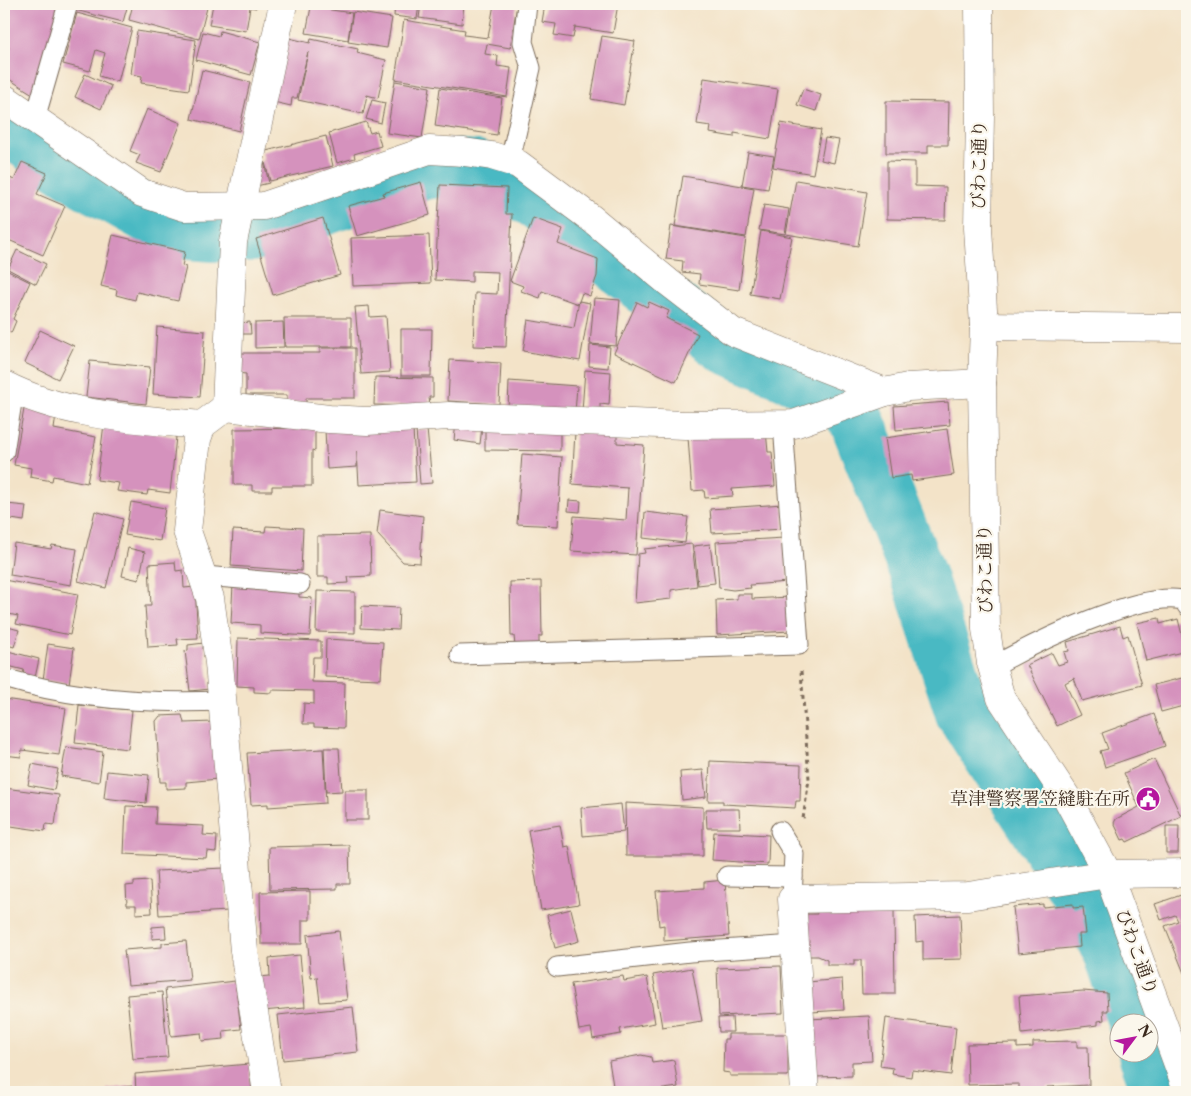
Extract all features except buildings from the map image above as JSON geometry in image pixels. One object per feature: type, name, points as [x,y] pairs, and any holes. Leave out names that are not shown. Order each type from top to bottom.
[{"type":"street","points":[[226,407],[233,242],[242,208],[283,4]]},
{"type":"street","name":"びわこ通り","points":[[979,4],[978,228],[984,326],[982,383],[986,629],[992,668],[1000,698],[1067,798],[1108,874],[1187,1089]]},
{"type":"street","points":[[4,98],[142,193],[184,207],[242,208],[264,206],[429,150],[464,152],[518,164],[542,180],[733,332],[885,392]]},
{"type":"street","points":[[984,326],[1187,328]]},
{"type":"street","points":[[267,1092],[244,951],[222,701],[210,598],[204,576],[186,531],[197,439],[202,425],[226,407],[329,419],[367,421],[449,416],[685,425],[794,424],[885,392],[908,387],[982,383]]},
{"type":"street","points":[[9,387],[79,410],[144,420],[202,425]]},
{"type":"street","points":[[805,1092],[793,888],[968,896],[1108,874],[1187,873]]},
{"type":"lane","points":[[35,119],[68,4]]},
{"type":"lane","points":[[510,162],[531,68],[523,42],[527,4]]},
{"type":"lane","points":[[4,452],[9,387]]},
{"type":"lane","points":[[460,655],[799,645],[783,424]]},
{"type":"lane","points":[[204,576],[300,584]]},
{"type":"lane","points":[[992,668],[1026,648],[1081,623],[1152,600],[1175,597],[1186,601],[1187,606]]},
{"type":"lane","points":[[4,678],[34,687],[83,696],[222,701]]},
{"type":"lane","points":[[727,876],[793,888],[794,854],[780,831]]},
{"type":"lane","points":[[557,967],[690,952],[796,945]]},
{"type":"path","points":[[794,854],[798,847],[809,779],[799,645]]},
{"type":"waterway","points":[[4,126],[85,180],[153,218],[190,232],[250,234],[424,172],[459,167],[477,168],[507,183],[539,203],[654,294],[726,346],[840,396],[857,421],[919,577],[963,713],[1054,853],[1110,949],[1133,1014]]},
{"type":"waterway","points":[[1150,1064],[1160,1092]]},
{"type":"place","name":"草津警察署笠縫駐在所","points":[[1148,799]]}]
